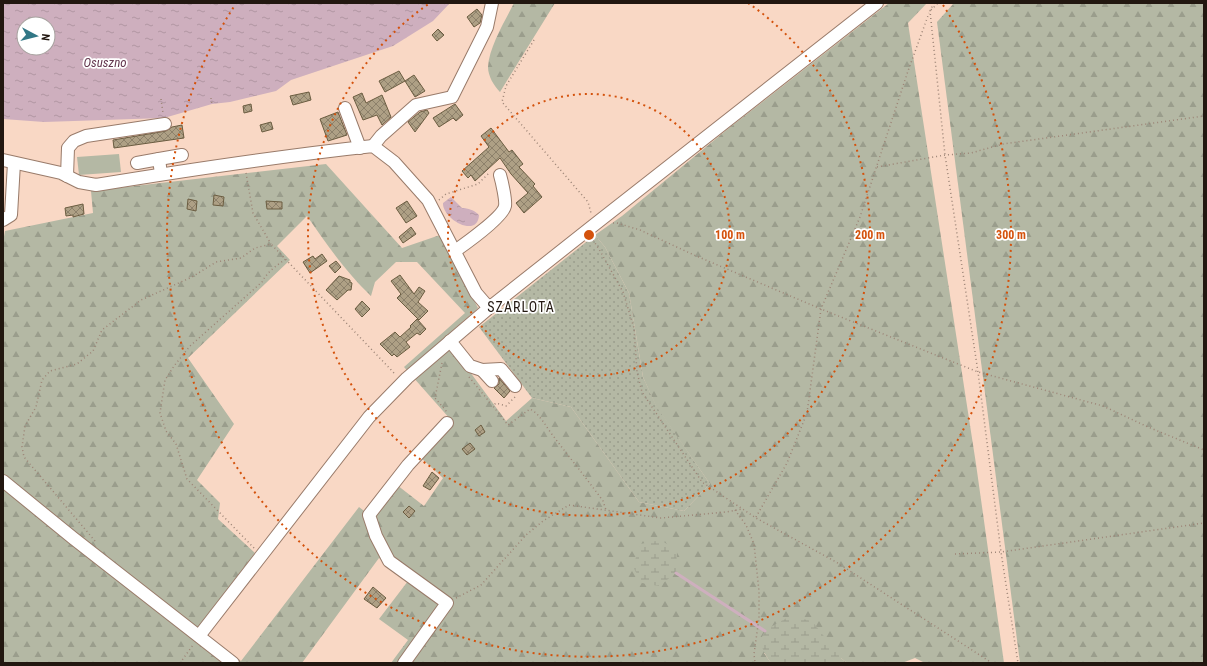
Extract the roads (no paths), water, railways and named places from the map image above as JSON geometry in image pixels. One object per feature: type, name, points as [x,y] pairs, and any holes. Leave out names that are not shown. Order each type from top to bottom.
[{"type":"street","points":[[3,220],[11,215],[8,162],[67,176],[79,182],[96,185],[244,161],[373,146],[381,136],[416,105],[452,97],[487,27],[492,3]]},
{"type":"street","points":[[199,636],[370,417],[407,378],[489,308],[877,3]]},
{"type":"street","points":[[345,108],[360,148]]},
{"type":"street","points":[[67,176],[68,148],[74,141],[86,136],[162,122]]},
{"type":"street","points":[[373,146],[394,162],[428,200],[476,293],[489,308]]},
{"type":"street","points":[[137,163],[182,155]]},
{"type":"street","points":[[159,159],[160,174]]},
{"type":"street","points":[[455,251],[492,222],[503,211],[506,205],[497,172]]},
{"type":"street","points":[[448,343],[470,366],[482,370],[501,369],[515,386]]},
{"type":"street","points":[[482,370],[492,382]]},
{"type":"street","points":[[404,663],[447,602],[389,561],[376,536],[369,515],[408,465],[447,423]]},
{"type":"street","points":[[3,481],[233,663]]},
{"type":"water","name":"Osuszno","points":[[3,3],[450,3],[433,21],[393,46],[291,80],[276,91],[230,102],[212,104],[164,118],[44,122],[3,119]]},
{"type":"water","points":[[451,197],[462,208],[471,210],[479,215],[477,222],[473,226],[460,224],[448,215],[444,209],[443,203]]},
{"type":"waterway","points":[[676,573],[765,631]]},
{"type":"district","name":"SZARLOTA","points":[[521,307]]}]
